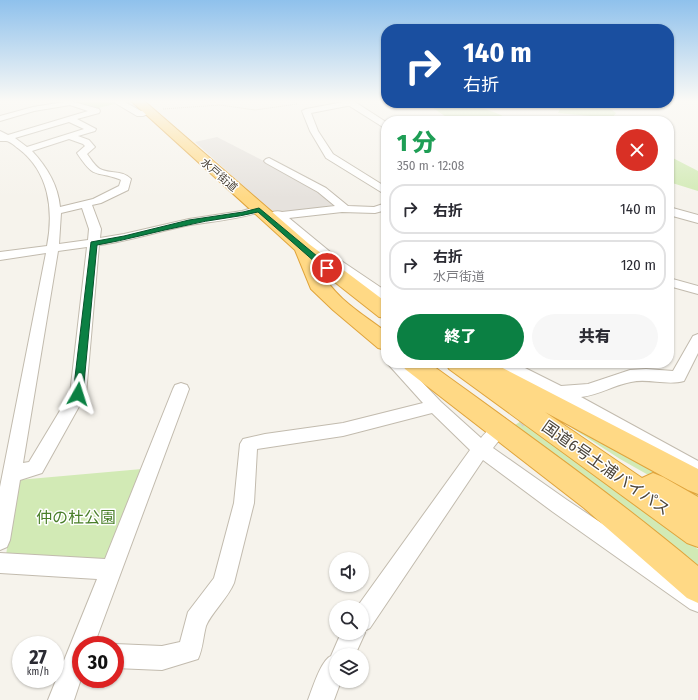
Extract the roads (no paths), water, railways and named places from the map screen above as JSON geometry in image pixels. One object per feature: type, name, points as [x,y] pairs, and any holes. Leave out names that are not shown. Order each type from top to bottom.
[{"type":"highway","name":"水戸街道","points":[[172,133],[268,214],[303,248]]},
{"type":"highway","points":[[303,248],[381,308]]},
{"type":"highway","points":[[303,248],[318,285],[381,341]]},
{"type":"highway","points":[[420,368],[583,491],[666,558],[698,587]]},
{"type":"highway","name":"国道6号土浦バイパス","points":[[464,368],[698,532]]},
{"type":"highway","points":[[483,368],[698,482]]},
{"type":"highway","name":"国道6号土浦バイパス","points":[[514,404],[698,512]]},
{"type":"street","points":[[3,137],[19,133]]},
{"type":"street","points":[[26,150],[80,133]]},
{"type":"street","points":[[315,133],[329,156],[381,189]]},
{"type":"street","points":[[56,211],[97,201],[124,188],[126,179],[123,176],[104,173],[93,168],[82,153],[90,147],[86,142],[69,136]]},
{"type":"street","points":[[0,540],[52,249],[56,211],[55,197],[48,176],[36,159],[26,150],[3,137]]},
{"type":"street","points":[[269,161],[322,190],[345,209]]},
{"type":"street","points":[[12,474],[35,468],[78,394],[95,229],[87,204]]},
{"type":"street","points":[[0,256],[124,238],[195,221],[244,214],[345,209],[375,210],[381,208]]},
{"type":"street","points":[[674,212],[698,219]]},
{"type":"street","points":[[268,214],[381,294]]},
{"type":"street","points":[[674,283],[698,290]]},
{"type":"street","points":[[555,395],[589,390],[630,376],[678,377],[698,339]]},
{"type":"street","points":[[400,368],[435,406],[481,449],[560,506],[698,601]]},
{"type":"street","points":[[510,368],[555,395],[698,470]]},
{"type":"street","points":[[86,636],[181,389]]},
{"type":"street","points":[[124,656],[162,658],[190,651],[196,620],[223,583],[244,503],[249,444],[265,440],[313,435],[399,417],[435,406]]},
{"type":"street","points":[[369,610],[481,449],[496,434]]},
{"type":"street","points":[[0,563],[111,570]]},
{"type":"street","points":[[60,700],[72,671]]},
{"type":"street","points":[[321,700],[329,679]]},
{"type":"tunnel","points":[[495,434],[535,408]]},
{"type":"park label","name":"仲の杜公園","points":[[76,517]]}]
